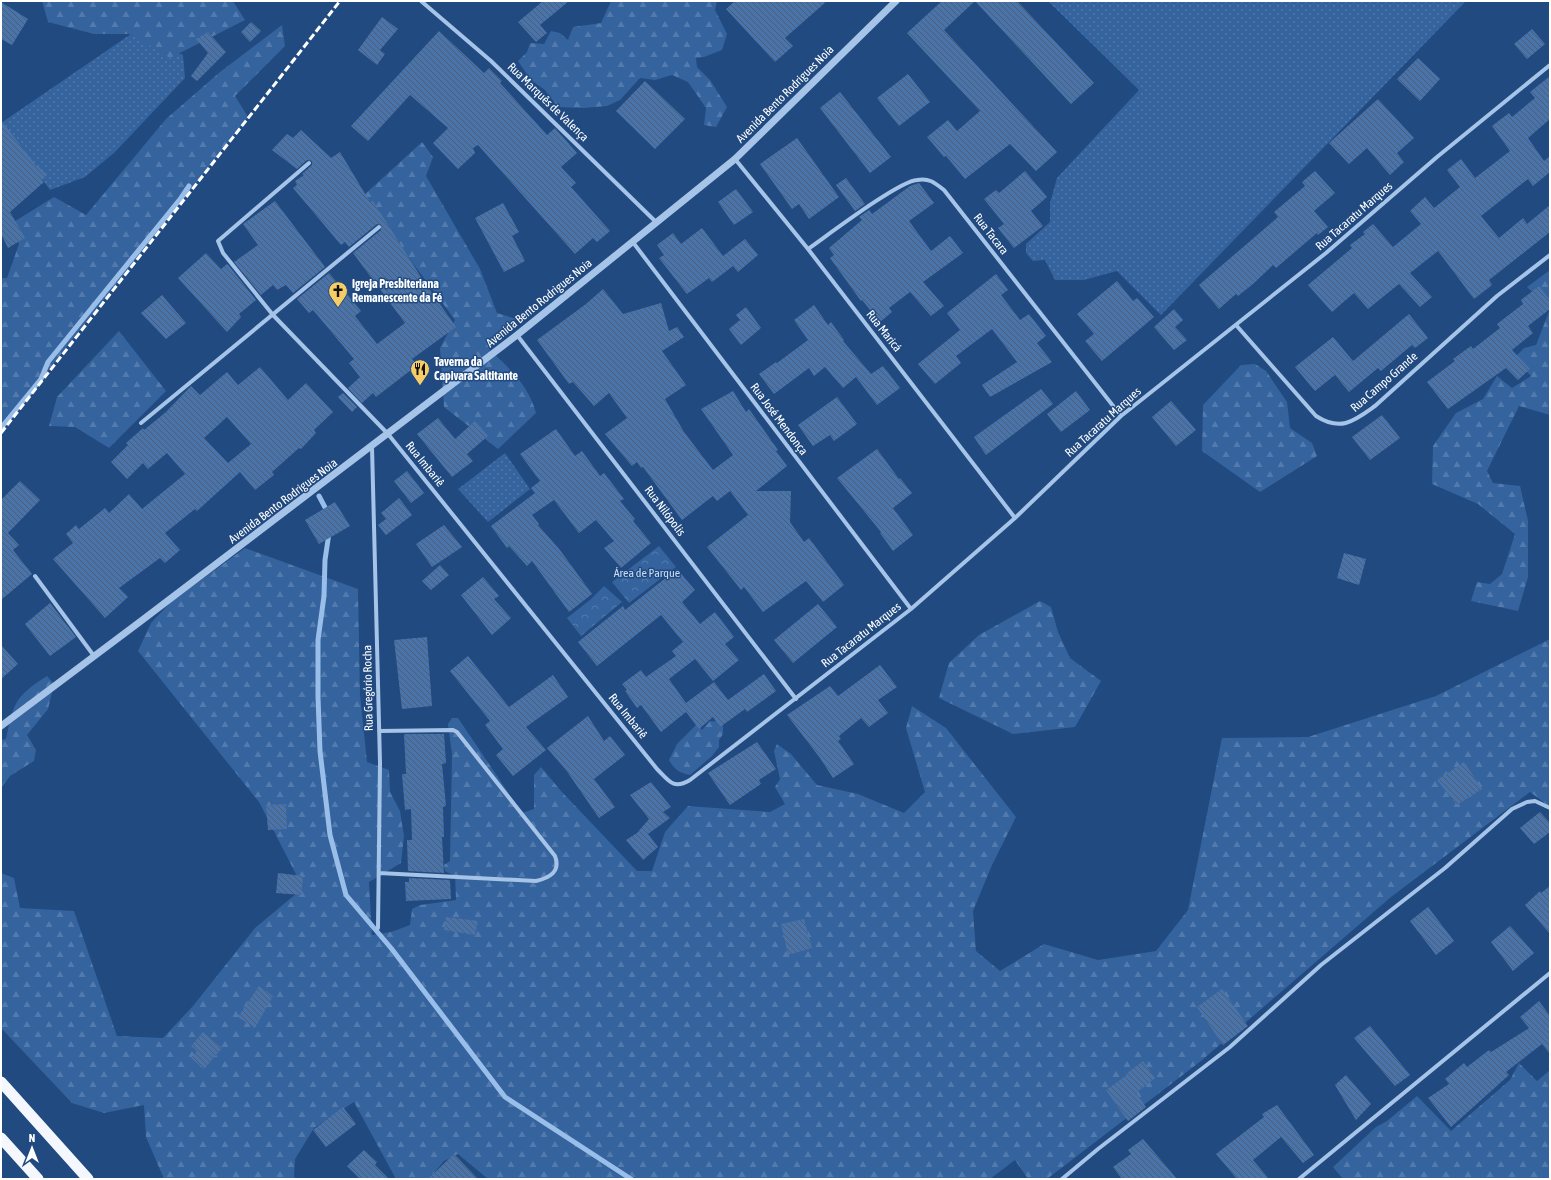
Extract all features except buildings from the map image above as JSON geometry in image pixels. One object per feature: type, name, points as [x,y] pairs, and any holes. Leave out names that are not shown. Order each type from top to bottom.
[{"type":"highway","points":[[1,1082],[88,1179]]},
{"type":"highway","points":[[1,1138],[38,1179]]},
{"type":"street","name":"Rua Marquês de Valença","points":[[421,1],[492,61],[656,222]]},
{"type":"street","name":"Avenida Bento Rodrigues Noia","points":[[1,726],[372,447],[518,335],[735,159],[896,1]]},
{"type":"street","name":"Rua Tacaratu Marques","points":[[690,780],[911,609],[1015,518],[1120,416],[1326,253],[1437,158],[1550,65]]},
{"type":"street","name":"Rua Maricá","points":[[735,159],[808,249],[1015,518]]},
{"type":"street","name":"Rua Imbariê","points":[[309,163],[218,241],[223,253],[273,315],[388,434],[657,769],[674,785],[681,785],[690,780]]},
{"type":"street","name":"Rua Tacara","points":[[808,249],[896,188],[915,180],[931,180],[944,190],[1120,416]]},
{"type":"street","points":[[141,423],[379,227]]},
{"type":"street","name":"Rua José Mendonça","points":[[632,241],[911,609]]},
{"type":"street","name":"Rua Campo Grande","points":[[1236,325],[1316,416],[1328,423],[1343,424],[1356,420],[1375,406],[1497,296],[1550,255]]},
{"type":"street","name":"Rua Nilópolis","points":[[518,335],[796,698]]},
{"type":"street","name":"Rua Gregório Rocha","points":[[372,447],[379,731],[378,928]]},
{"type":"street","points":[[35,576],[94,656]]},
{"type":"street","points":[[379,731],[453,730],[457,732],[555,856],[557,868],[553,874],[547,878],[536,881],[379,873]]},
{"type":"street","points":[[1062,1179],[1098,1149],[1230,1047],[1321,964],[1445,868],[1512,809],[1527,802],[1536,801],[1550,808]]},
{"type":"street","points":[[1299,1179],[1550,973]]},
{"type":"green space","points":[[42,1],[233,1],[245,20],[170,58],[131,34],[94,34],[48,22]]},
{"type":"green space","points":[[611,1],[717,1],[715,10],[727,34],[722,50],[704,57],[696,58],[697,67],[710,80],[727,107],[716,127],[704,125],[706,108],[688,82],[672,75],[655,80],[640,78],[620,100],[607,106],[583,108],[558,107],[545,90],[531,80],[518,61],[527,52],[530,43],[544,44],[551,31],[560,33],[568,40],[573,27],[601,23]]},
{"type":"green space","points":[[1048,1],[1466,1],[1161,315],[1117,271],[1084,280],[1055,280],[1045,260],[1033,261],[1026,253],[1026,244],[1050,222],[1050,203],[1057,178],[1139,90]]},
{"type":"green space","points":[[282,25],[285,46],[235,96],[248,117],[1,430],[1,278],[7,278],[19,244],[12,223],[54,197],[86,215],[166,119],[220,72]]},
{"type":"green space","points":[[131,34],[183,55],[185,78],[115,152],[85,177],[50,190],[1,123]]},
{"type":"green space","points":[[422,142],[433,157],[426,176],[480,269],[497,313],[516,319],[489,349],[511,370],[529,394],[536,413],[498,449],[444,407],[440,348],[455,320],[363,196]]},
{"type":"green space","points":[[1550,270],[1550,308],[1527,287]]},
{"type":"green space","points":[[1550,309],[1550,415],[1519,406],[1487,471],[1493,483],[1520,486],[1528,521],[1528,577],[1518,611],[1471,601],[1477,582],[1490,584],[1502,574],[1515,534],[1478,504],[1432,484],[1433,446],[1456,413],[1483,399],[1497,376],[1512,388],[1531,376],[1514,358],[1524,348],[1536,345]]},
{"type":"green space","points":[[119,331],[166,391],[109,448],[75,427],[49,426],[57,397]]},
{"type":"green space","points":[[1255,364],[1266,371],[1287,402],[1290,428],[1312,443],[1317,456],[1260,492],[1202,451],[1203,405],[1241,365]]},
{"type":"green space","points":[[505,453],[530,489],[488,522],[458,489]]},
{"type":"green space","name":"Área de Parque","points":[[659,546],[676,567],[629,603],[612,582]]},
{"type":"green space","points":[[245,548],[358,589],[360,695],[367,762],[389,770],[390,792],[400,811],[404,836],[401,863],[369,882],[372,935],[391,932],[410,925],[412,909],[420,905],[456,900],[455,876],[445,871],[444,865],[450,861],[452,754],[448,724],[452,718],[458,718],[522,813],[534,809],[534,775],[541,767],[561,791],[637,871],[652,871],[665,832],[688,806],[770,812],[785,804],[775,787],[780,779],[774,751],[777,744],[791,754],[817,785],[858,794],[904,813],[925,792],[906,728],[912,706],[946,728],[1016,817],[992,865],[973,911],[976,951],[1000,971],[1044,944],[1098,960],[1156,951],[1188,910],[1222,738],[1308,737],[1436,696],[1550,639],[1550,807],[1530,792],[1391,897],[1201,1061],[1047,1179],[1028,1179],[1015,1160],[990,1179],[488,1179],[458,1154],[444,1161],[429,1179],[396,1179],[354,1102],[314,1128],[295,1159],[294,1177],[296,1179],[164,1179],[146,1137],[144,1105],[104,1113],[72,1103],[1,1028],[1,873],[14,878],[20,908],[74,911],[117,1036],[163,1038],[193,1006],[255,928],[303,888],[259,802],[138,651],[151,623],[171,602]]},
{"type":"green space","points":[[604,586],[622,602],[581,636],[567,618],[590,600]]},
{"type":"green space","points":[[1040,601],[1051,607],[1058,632],[1070,658],[1101,681],[1075,727],[1013,734],[939,698],[949,663],[979,635]]},
{"type":"green space","points":[[47,676],[54,684],[48,709],[27,735],[36,750],[34,761],[10,776],[1,788],[1,740],[6,739],[11,717],[17,702],[36,683]]},
{"type":"green space","points":[[710,721],[723,722],[723,734],[719,740],[719,747],[712,756],[690,775],[683,773],[673,766],[669,760],[677,744],[697,724],[702,730]]},
{"type":"green space","points":[[1519,1063],[1537,1081],[1550,1070],[1550,1179],[1343,1179],[1333,1167],[1376,1127],[1387,1121],[1417,1096],[1451,1131],[1510,1080]]},
{"type":"waterway","points":[[1,428],[41,379],[48,362],[181,198],[189,186]]},
{"type":"waterway","points":[[319,496],[328,513]]},
{"type":"waterway","points":[[329,533],[325,560],[324,596],[318,640],[320,751],[330,835],[346,895],[391,948],[505,1097],[631,1179]]},
{"type":"railway","points":[[1,433],[340,1]]},
{"type":"place","name":"Igreja Presbiteriana Remanescente da Fé","points":[[338,308]]},
{"type":"place","name":"Taverna da Capivara Saltitante","points":[[420,386]]}]
